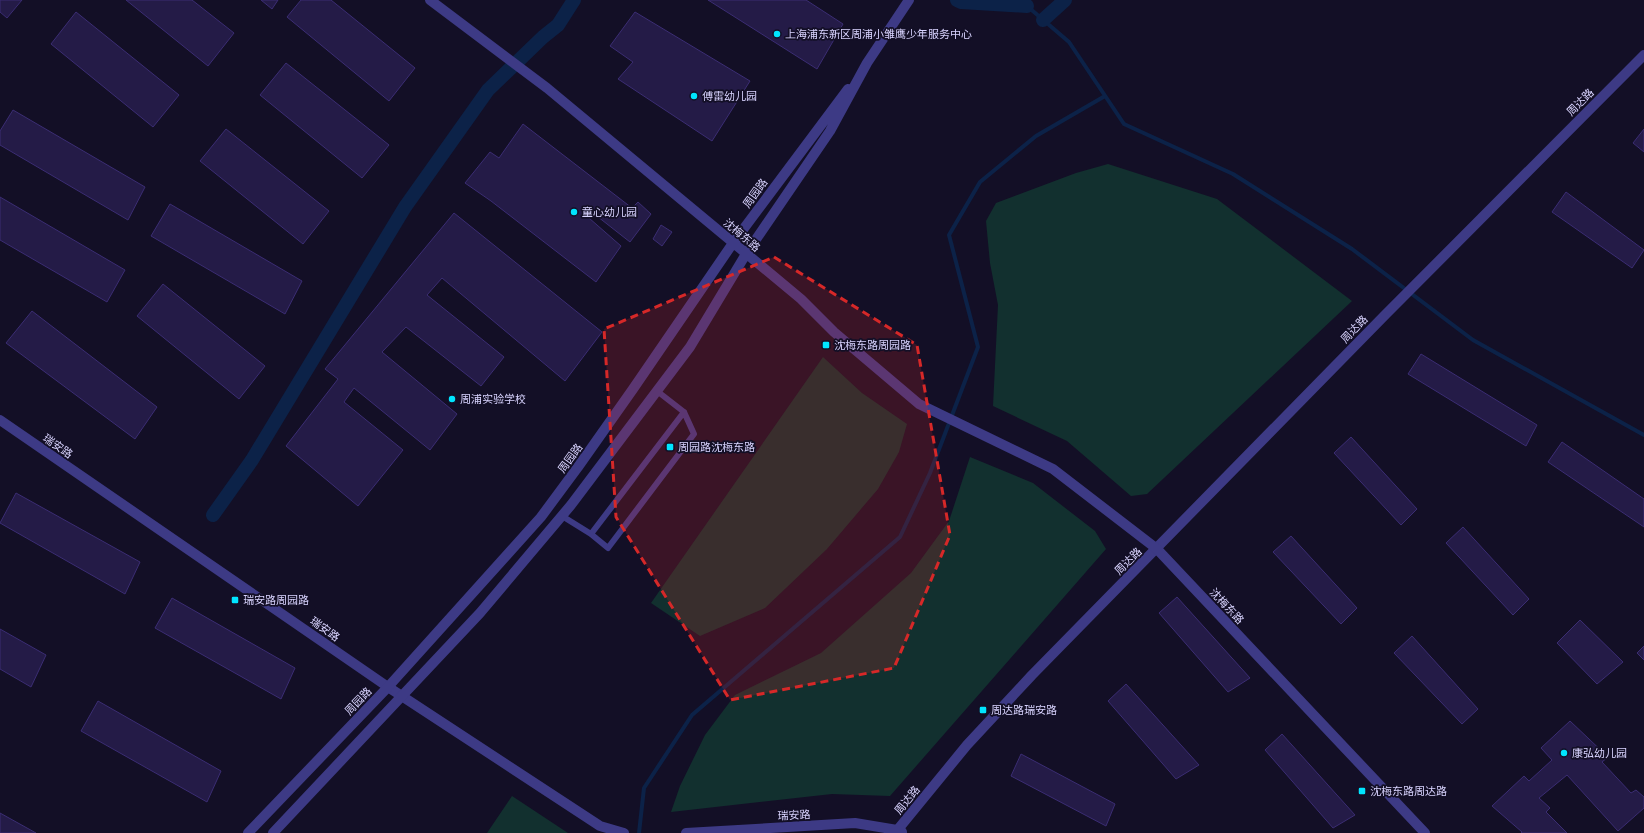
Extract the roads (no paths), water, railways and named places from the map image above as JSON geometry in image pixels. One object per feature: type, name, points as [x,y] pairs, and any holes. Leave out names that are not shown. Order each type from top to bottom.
[{"type":"street","name":"沈梅东路","points":[[430,0],[547,88],[801,299],[834,332],[920,404],[1053,469],[1157,549],[1425,833]]},
{"type":"street","name":"周园路","points":[[272,833],[480,613],[562,516],[690,347],[746,254],[830,131],[868,63],[907,3]]},
{"type":"street","name":"周达路","points":[[899,832],[992,716],[1386,314],[1644,54]]},
{"type":"street","name":"周园路","points":[[248,833],[388,687],[541,517],[633,390],[733,244],[813,134],[868,63]]},
{"type":"street","name":"瑞安路","points":[[0,420],[388,687],[600,826],[624,833]]},
{"type":"street","name":"瑞安路","points":[[686,833],[855,823],[899,832]]},
{"type":"lane","points":[[562,516],[591,534],[608,548],[694,434],[684,412],[656,391]]},
{"type":"lane","points":[[591,534],[684,412]]},
{"type":"waterway","points":[[213,515],[252,460],[405,207],[488,90],[543,37],[558,25],[574,0]]},
{"type":"waterway","points":[[957,0],[961,2],[1027,6]]},
{"type":"waterway","points":[[1043,20],[1065,0]]},
{"type":"waterway","points":[[1027,6],[1069,42],[1124,124],[1233,174],[1352,249],[1473,340],[1644,435]]},
{"type":"waterway","points":[[639,833],[644,788],[692,715],[900,537],[930,473],[978,347],[949,235],[980,182],[1036,136],[1105,96]]},
{"type":"place","name":"上海浦东新区周浦小雏鹰少年服务中心","points":[[777,34]]},
{"type":"place","name":"傅雷幼儿园","points":[[694,96]]},
{"type":"place","name":"童心幼儿园","points":[[574,212]]},
{"type":"place","name":"沈梅东路周园路","points":[[826,345]]},
{"type":"place","name":"周浦实验学校","points":[[452,399]]},
{"type":"place","name":"周园路沈梅东路","points":[[670,447]]},
{"type":"place","name":"瑞安路周园路","points":[[235,600]]},
{"type":"place","name":"周达路瑞安路","points":[[983,710]]},
{"type":"place","name":"康弘幼儿园","points":[[1564,753]]},
{"type":"place","name":"沈梅东路周达路","points":[[1362,791]]}]
